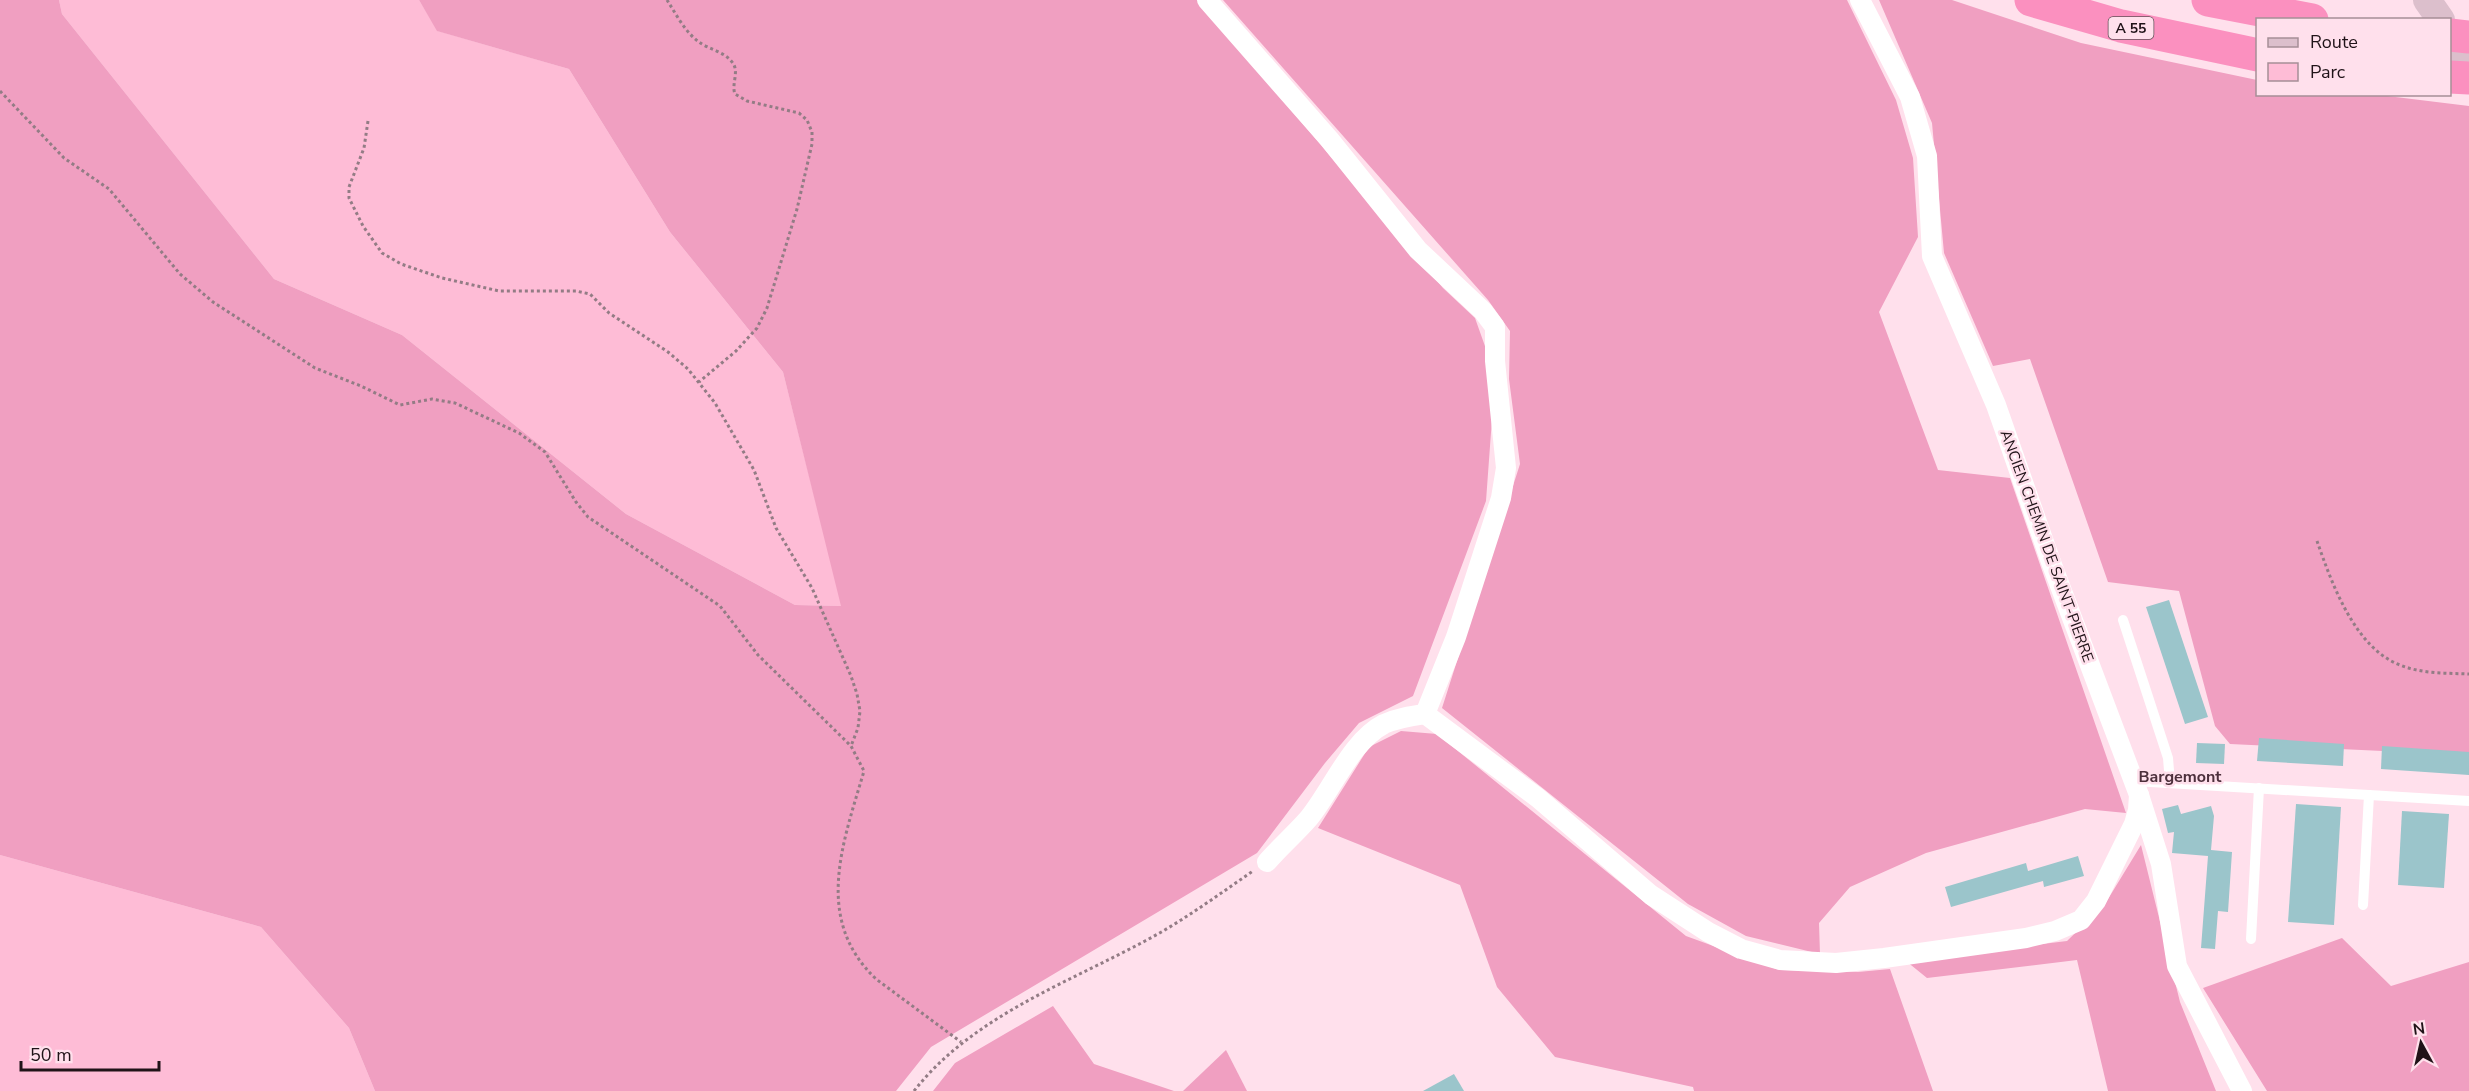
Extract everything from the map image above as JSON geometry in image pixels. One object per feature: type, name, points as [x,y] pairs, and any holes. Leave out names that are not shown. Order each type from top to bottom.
[{"type":"highway","name":"A 55","points":[[2031,0],[2121,26],[2256,55]]},
{"type":"highway","points":[[2208,0],[2302,18]]},
{"type":"highway","points":[[2451,34],[2469,37]]},
{"type":"highway","points":[[2451,77],[2469,78]]},
{"type":"main road","points":[[2427,0],[2440,18]]},
{"type":"main road","points":[[2451,35],[2469,62]]},
{"type":"street","points":[[1207,0],[1329,139],[1418,250],[1483,311],[1495,327],[1495,361],[1506,468],[1503,488],[1493,528],[1456,637],[1425,714]]},
{"type":"street","name":"ANCIEN CHEMIN DE SAINT-PIERRE","points":[[1860,0],[1910,97],[1927,156],[1932,256],[1996,405],[2051,562],[2136,788],[2161,864],[2177,966],[2242,1091]]},
{"type":"street","points":[[1267,862],[1309,818],[1350,757],[1370,734],[1383,725],[1403,717],[1425,714],[1538,798],[1651,895],[1724,941],[1741,949],[1780,960],[1836,963],[2026,938],[2055,931],[2081,920],[2096,901],[2134,824],[2138,810],[2136,788]]},
{"type":"lane","points":[[2123,620],[2168,758],[2170,783]]},
{"type":"lane","points":[[2136,788],[2170,783],[2469,801]]},
{"type":"lane","points":[[2251,939],[2259,789]]},
{"type":"lane","points":[[2363,905],[2370,795]]},
{"type":"path","points":[[667,0],[698,42],[732,62],[736,71],[733,88],[735,94],[747,100],[799,113],[807,120],[812,132],[812,144],[797,209],[767,308],[757,328],[736,351],[699,382]]},
{"type":"path","points":[[0,91],[64,158],[109,189],[180,274],[213,302],[315,368],[361,386],[400,405],[432,399],[455,403],[519,433],[545,452],[588,517],[720,606],[758,655],[851,746],[864,771],[842,847],[837,892],[842,928],[853,952],[865,969],[961,1042]]},
{"type":"path","points":[[368,121],[364,148],[349,187],[349,198],[363,226],[382,252],[401,264],[421,271],[500,291],[576,291],[590,294],[609,313],[668,352],[699,382],[715,403],[754,470],[776,528],[812,588],[851,676],[860,711],[858,728],[851,746]]},
{"type":"path","points":[[2317,542],[2332,583],[2373,650],[2400,665],[2428,672],[2469,674]]},
{"type":"path","points":[[914,1091],[933,1067],[961,1042],[995,1020],[1067,980],[1147,940],[1267,862]]},
{"type":"green space","points":[[59,0],[419,0],[438,31],[569,69],[670,232],[783,372],[842,606],[795,605],[626,514],[402,335],[274,279],[62,14]]},
{"type":"green space","points":[[0,855],[261,927],[349,1028],[375,1091],[0,1091]]},
{"type":"shaded area","points":[[0,0],[59,0],[62,14],[274,279],[402,335],[626,514],[795,605],[841,606],[783,372],[670,232],[569,69],[437,31],[419,0],[1197,0],[1443,288],[1475,318],[1486,349],[1493,405],[1486,501],[1413,696],[1359,723],[1325,763],[1257,853],[931,1047],[896,1091],[375,1091],[349,1028],[261,927],[0,855]]},
{"type":"shaded area","points":[[1223,0],[1847,0],[1896,100],[1913,158],[1918,237],[1879,312],[1938,470],[2010,478],[2126,813],[2085,809],[1926,853],[1850,887],[1819,923],[1820,954],[1746,936],[1688,904],[1442,708],[1520,464],[1509,379],[1510,331],[1488,300]]},
{"type":"shaded area","points":[[1879,0],[1952,0],[2081,43],[2256,80],[2256,96],[2387,96],[2469,106],[2469,755],[2230,744],[2215,726],[2179,591],[2108,582],[2030,359],[1993,366],[1944,253],[1932,123]]},
{"type":"shaded area","points":[[1401,731],[1437,734],[1686,936],[1779,970],[1858,972],[1890,969],[1933,1091],[1694,1091],[1693,1087],[1555,1057],[1497,987],[1460,885],[1318,828],[1369,747]]},
{"type":"shaded area","points":[[2141,845],[2180,1002],[2216,1091],[2108,1091],[2077,960],[1927,978],[1906,961],[2067,941],[2105,904]]},
{"type":"shaded area","points":[[2342,938],[2391,986],[2469,962],[2469,1091],[2267,1091],[2203,988]]},
{"type":"shaded area","points":[[1053,1006],[1094,1064],[1174,1091],[933,1091],[955,1063]]},
{"type":"shaded area","points":[[1226,1050],[1247,1091],[1183,1091]]},
{"type":"building","points":[[2169,600],[2208,717],[2185,724],[2146,607]]},
{"type":"building","points":[[2259,738],[2344,744],[2343,766],[2257,761]]},
{"type":"building","points":[[2197,743],[2225,744],[2224,764],[2196,763]]},
{"type":"building","points":[[2382,746],[2469,752],[2469,775],[2381,769]]},
{"type":"building","points":[[2296,804],[2341,807],[2334,925],[2288,922]]},
{"type":"building","points":[[2178,805],[2181,814],[2211,806],[2214,816],[2211,850],[2232,852],[2228,912],[2218,911],[2215,949],[2201,948],[2208,856],[2172,853],[2174,832],[2168,833],[2162,809]]},
{"type":"building","points":[[2402,811],[2449,814],[2444,888],[2398,885]]},
{"type":"building","points":[[2078,856],[2084,876],[2044,887],[2043,881],[1951,907],[1945,887],[2026,863],[2028,871]]},
{"type":"building","points":[[1454,1074],[1464,1091],[1423,1091]]},
{"type":"district","name":"Bargemont","points":[[2180,776]]}]
